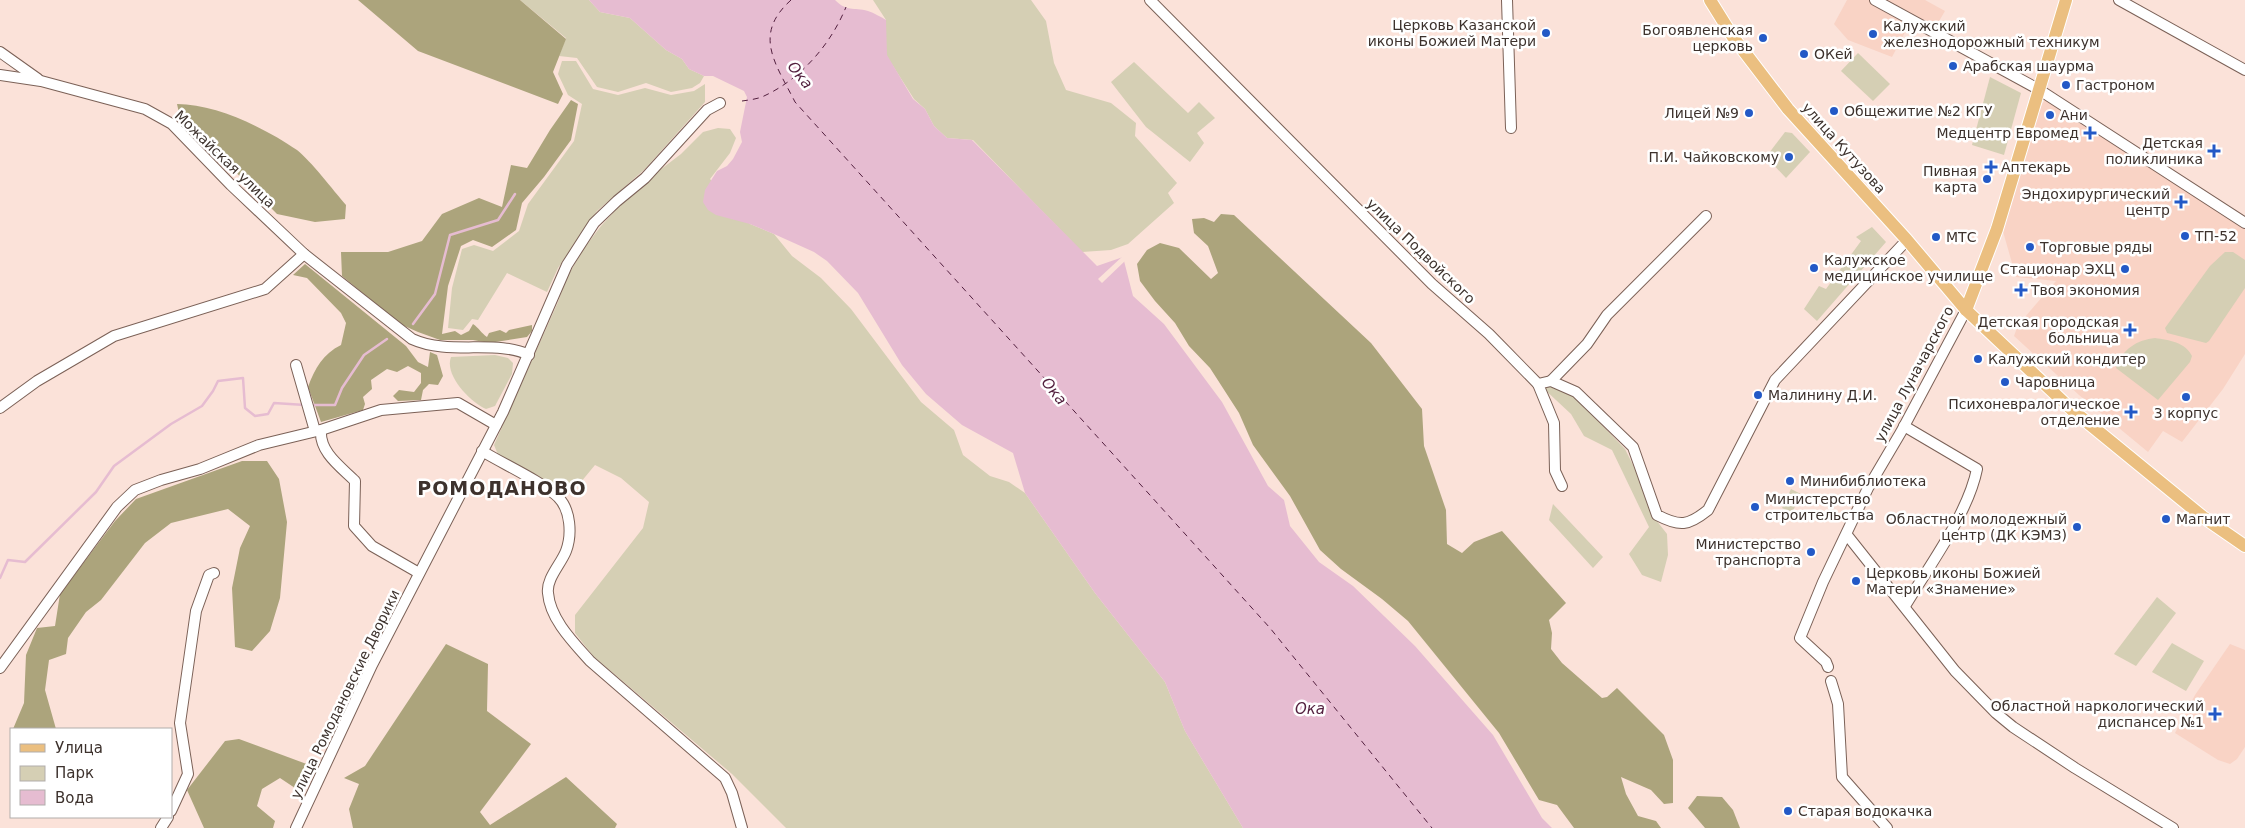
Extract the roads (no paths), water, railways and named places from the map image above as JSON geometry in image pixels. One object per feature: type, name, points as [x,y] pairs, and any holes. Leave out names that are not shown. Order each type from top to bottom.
[{"type":"main road","name":"улица Кутузова","points":[[1710,0],[1733,37],[1788,109],[1907,240],[1966,310],[2071,409],[2203,517],[2245,546]]},
{"type":"main road","name":"улица Луначарского","points":[[1966,310],[1997,229],[2066,0]]},
{"type":"street","name":"улица Подвойского","points":[[1150,0],[1432,284],[1489,334],[1538,384]]},
{"type":"street","points":[[1508,0],[1511,128]]},
{"type":"street","points":[[1875,0],[2038,89],[2245,223]]},
{"type":"street","points":[[2118,0],[2245,70]]},
{"type":"street","points":[[0,52],[40,81]]},
{"type":"street","name":"Можайская улица","points":[[0,75],[40,81],[145,109],[172,124],[231,185],[304,254],[412,339],[429,345],[471,349],[506,349],[520,351],[529,355]]},
{"type":"street","name":"улица Ромодановские Дворики","points":[[296,828],[372,665],[496,425],[529,355],[560,278],[578,247],[594,223],[617,200],[645,178],[706,110],[720,103]]},
{"type":"street","points":[[1562,486],[1555,470],[1554,423],[1538,384],[1551,381],[1587,344],[1607,315],[1706,216]]},
{"type":"street","points":[[1551,381],[1576,392],[1633,447],[1657,515],[1670,522],[1682,524],[1696,519],[1708,510],[1775,380],[1907,240]]},
{"type":"street","points":[[0,408],[36,381],[114,336],[265,289],[304,254]]},
{"type":"street","name":"улица Луначарского","points":[[1828,667],[1826,662],[1800,638],[1823,582],[1868,488],[1904,426],[1966,310]]},
{"type":"street","points":[[296,366],[303,396],[324,446],[333,459],[355,481],[354,526],[372,546],[419,573]]},
{"type":"street","points":[[0,668],[117,507],[135,490],[161,480],[200,469],[259,445],[318,431],[381,410],[458,403],[496,425]]},
{"type":"street","points":[[1904,426],[1977,469],[1973,488],[1905,606]]},
{"type":"street","points":[[482,451],[558,497],[566,510],[570,527],[566,551],[555,569],[547,592],[556,617],[571,640],[590,661],[725,778],[732,793],[742,828]]},
{"type":"street","points":[[1847,534],[1955,670],[1996,713],[2013,727],[2173,828]]},
{"type":"street","points":[[172,809],[188,774],[180,723],[196,610],[209,575],[214,573]]},
{"type":"street","points":[[1831,681],[1838,704],[1842,777],[1886,828]]},
{"type":"water","name":"Ока","points":[[589,0],[835,0],[847,8],[868,11],[886,20],[887,55],[913,99],[925,109],[934,126],[947,138],[972,140],[1097,266],[1123,257],[1133,296],[1164,324],[1222,402],[1268,486],[1284,500],[1290,526],[1319,562],[1353,586],[1415,646],[1493,735],[1542,818],[1552,828],[1243,828],[1185,731],[1165,682],[1095,593],[1025,493],[1013,453],[962,425],[926,394],[902,365],[858,293],[827,261],[814,252],[774,234],[750,224],[716,215],[708,210],[703,202],[705,190],[717,171],[727,166],[733,159],[742,142],[740,132],[747,97],[744,91],[713,76],[704,76],[689,69],[682,59],[666,50],[630,18],[600,12]]},
{"type":"waterway","points":[[413,324],[435,294],[450,235],[498,220],[515,194]]},
{"type":"waterway","points":[[310,405],[335,405],[342,388],[364,355],[387,339]]},
{"type":"waterway","points":[[0,578],[8,560],[25,562],[96,492],[114,466],[171,424],[202,406],[218,381],[243,378],[245,408],[255,416],[268,414],[274,403],[305,405]]},
{"type":"place","name":"Церковь Казанской иконы Божией Матери","points":[[1546,33]]},
{"type":"place","name":"Калужский железнодорожный техникум","points":[[1873,34]]},
{"type":"place","name":"Богоявленская церковь","points":[[1763,38]]},
{"type":"place","name":"ОКей","points":[[1804,54]]},
{"type":"place","name":"Арабская шаурма","points":[[1953,66]]},
{"type":"place","name":"Гастроном","points":[[2066,85]]},
{"type":"place","name":"Общежитие №2 КГУ","points":[[1834,111]]},
{"type":"place","name":"Лицей №9","points":[[1749,113]]},
{"type":"place","name":"Ани","points":[[2050,115]]},
{"type":"place","name":"Медцентр Евромед","points":[[2090,133]]},
{"type":"place","name":"Детская поликлиника","points":[[2214,151]]},
{"type":"place","name":"П.И. Чайковскому","points":[[1789,157]]},
{"type":"place","name":"Аптекарь","points":[[1991,167]]},
{"type":"place","name":"Пивная карта","points":[[1987,179]]},
{"type":"place","name":"Эндохирургический центр","points":[[2181,202]]},
{"type":"place","name":"ТП-52","points":[[2185,236]]},
{"type":"place","name":"МТС","points":[[1936,237]]},
{"type":"place","name":"Торговые ряды","points":[[2030,247]]},
{"type":"place","name":"Калужское медицинское училище","points":[[1814,268]]},
{"type":"place","name":"Стационар ЭХЦ","points":[[2125,269]]},
{"type":"place","name":"Твоя экономия","points":[[2021,290]]},
{"type":"place","name":"Детская городская больница","points":[[2130,330]]},
{"type":"place","name":"Калужский кондитер","points":[[1978,359]]},
{"type":"place","name":"Чаровница","points":[[2005,382]]},
{"type":"place","name":"Малинину Д.И.","points":[[1758,395]]},
{"type":"place","name":"3 корпус","points":[[2186,397]]},
{"type":"place","name":"Психоневралогическое отделение","points":[[2131,412]]},
{"type":"place","name":"Минибиблиотека","points":[[1790,481]]},
{"type":"place","name":"Министерство строительства","points":[[1755,507]]},
{"type":"place","name":"Магнит","points":[[2166,519]]},
{"type":"place","name":"Областной молодежный центр (ДК КЭМЗ)","points":[[2077,527]]},
{"type":"place","name":"Министерство транспорта","points":[[1811,552]]},
{"type":"place","name":"Церковь иконы Божией Матери «Знамение»","points":[[1856,581]]},
{"type":"place","name":"Областной наркологический диспансер №1","points":[[2215,714]]},
{"type":"place","name":"Старая водокачка","points":[[1788,811]]},
{"type":"district","name":"РОМОДАНОВО","points":[[502,488]]}]
